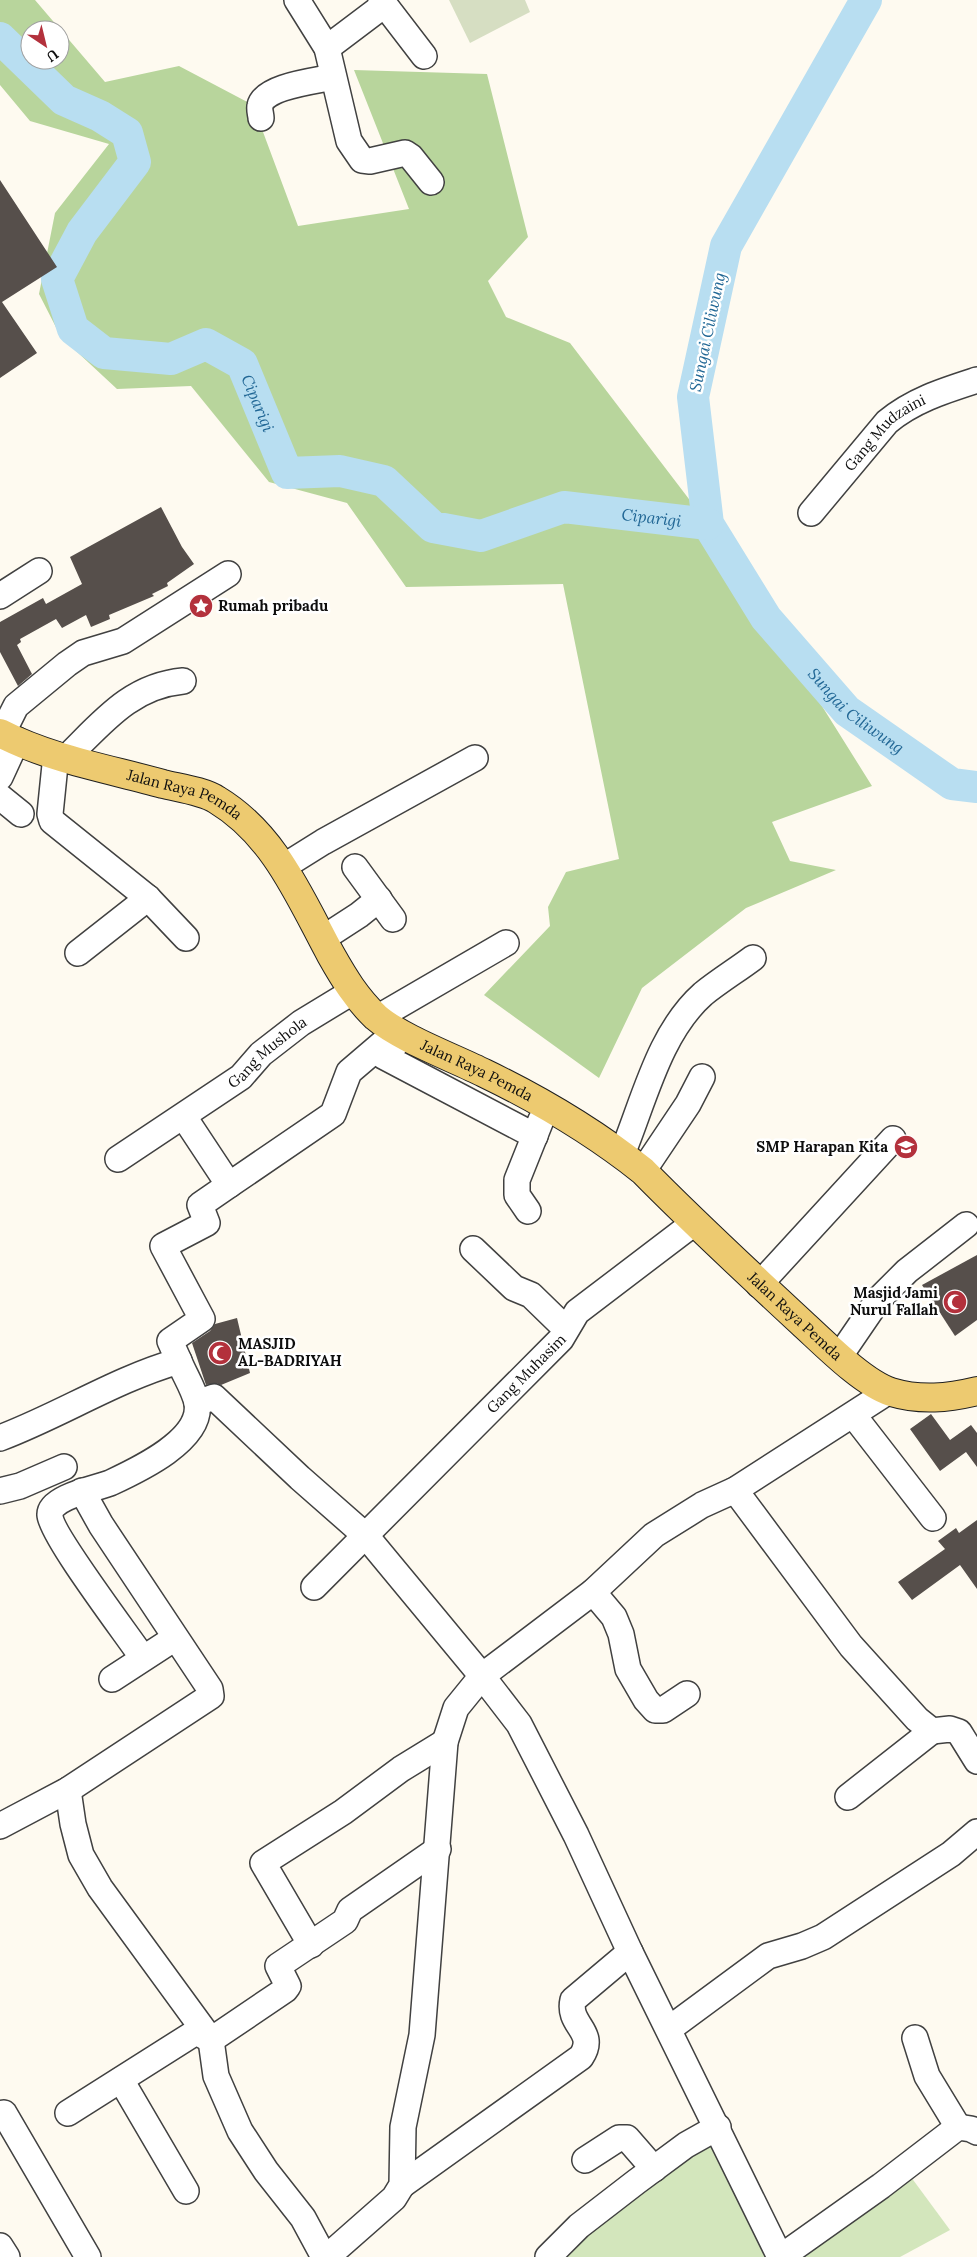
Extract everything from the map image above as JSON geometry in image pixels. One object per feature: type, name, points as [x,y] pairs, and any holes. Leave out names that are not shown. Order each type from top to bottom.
[{"type":"main road","name":"Jalan Raya Pemda","points":[[6,736],[61,756],[215,798],[237,812],[263,837],[283,867],[352,992],[393,1028],[515,1088],[585,1128],[622,1154],[643,1171],[758,1285],[839,1356],[889,1391],[920,1398],[951,1397],[977,1391]]},
{"type":"street","points":[[297,0],[327,48],[349,141],[362,160],[370,161],[405,153],[411,157],[431,182]]},
{"type":"street","points":[[327,48],[382,2],[424,56]]},
{"type":"street","points":[[261,118],[260,106],[264,99],[275,91],[286,86],[333,77]]},
{"type":"street","name":"Gang Mudzaini","points":[[812,512],[887,422],[918,402],[977,380]]},
{"type":"street","points":[[0,596],[39,571]]},
{"type":"street","points":[[0,778],[6,736],[16,706],[67,664],[89,650],[123,641],[228,574]]},
{"type":"street","points":[[183,681],[153,686],[129,700],[61,756],[50,814],[52,821],[148,898],[186,938]]},
{"type":"street","points":[[283,867],[323,842],[475,758]]},
{"type":"street","points":[[0,798],[21,814]]},
{"type":"street","points":[[356,867],[393,919]]},
{"type":"street","points":[[78,953],[148,898]]},
{"type":"street","points":[[322,939],[359,915],[379,899]]},
{"type":"street","points":[[140,1654],[60,1539],[49,1516],[50,1510],[54,1505],[82,1491],[109,1483],[171,1449],[187,1435],[194,1424],[197,1403],[170,1341],[202,1319],[163,1246],[207,1222],[200,1205],[333,1114],[349,1072],[393,1028],[506,943]]},
{"type":"street","points":[[622,1154],[640,1111],[654,1068],[674,1029],[702,995],[754,958]]},
{"type":"street","name":"Gang Mushola","points":[[118,1159],[184,1117],[241,1077],[261,1054],[301,1023],[352,992]]},
{"type":"street","points":[[393,1028],[383,1056],[535,1136]]},
{"type":"street","points":[[643,1171],[688,1104],[702,1077]]},
{"type":"street","points":[[528,1211],[517,1195],[517,1180],[547,1106]]},
{"type":"street","points":[[184,1117],[229,1185]]},
{"type":"street","points":[[758,1285],[893,1139]]},
{"type":"street","name":"Gang Muhasim","points":[[314,1586],[561,1339],[576,1312],[694,1223]]},
{"type":"street","points":[[839,1356],[878,1300],[907,1271],[966,1225]]},
{"type":"street","points":[[473,1250],[514,1288],[531,1295],[566,1328]]},
{"type":"street","points":[[0,1438],[89,1396],[159,1366],[178,1361]]},
{"type":"street","points":[[402,2185],[403,2127],[422,2035],[427,1952],[438,1849],[445,1742],[456,1708],[482,1676],[593,1592],[654,1535],[702,1505],[735,1490],[854,1416],[889,1391]]},
{"type":"street","points":[[197,1403],[214,1397],[300,1478],[366,1536],[482,1676],[519,1724],[576,1835],[630,1952],[718,2127],[780,2257],[881,2186],[968,2130],[927,2076],[915,2038]]},
{"type":"street","points":[[854,1416],[933,1518]]},
{"type":"street","points":[[0,1491],[20,1486],[64,1466]]},
{"type":"street","points":[[735,1490],[851,1646],[917,1720],[932,1731]]},
{"type":"street","points":[[0,1826],[68,1790],[211,1696],[210,1689],[100,1525],[82,1491]]},
{"type":"street","points":[[593,1592],[614,1617],[622,1634],[628,1669],[646,1700],[656,1710],[663,1710],[687,1694]]},
{"type":"street","points":[[112,1679],[175,1638]]},
{"type":"street","points":[[848,1797],[932,1731],[950,1729],[959,1732],[977,1760]]},
{"type":"street","points":[[311,1944],[263,1863],[342,1812],[400,1769],[445,1742]]},
{"type":"street","points":[[68,1790],[73,1824],[82,1855],[100,1888],[211,2040],[216,2076],[240,2131],[266,2171],[303,2218],[325,2257],[394,2198],[402,2185],[581,2058],[588,2048],[587,2038],[572,2014],[573,2000],[630,1952]]},
{"type":"street","points":[[669,2029],[753,1965],[768,1956],[802,1946],[823,1937],[951,1854],[977,1832]]},
{"type":"street","points":[[211,2040],[285,1990],[288,1986],[278,1966],[345,1921],[350,1910],[438,1849]]},
{"type":"street","points":[[68,2113],[196,2032],[211,2040]]},
{"type":"street","points":[[121,2080],[186,2191]]},
{"type":"street","points":[[0,2116],[4,2113],[88,2257]]},
{"type":"street","points":[[548,2257],[579,2226],[697,2138],[718,2127]]},
{"type":"street","points":[[585,2160],[619,2138],[627,2138],[654,2169]]},
{"type":"street","points":[[0,2246],[6,2257]]},
{"type":"green space","points":[[0,0],[35,0],[52,20],[20,20],[20,70],[70,70],[70,41],[105,82],[179,66],[253,105],[298,226],[409,209],[354,70],[487,74],[528,237],[488,281],[506,317],[570,343],[708,524],[872,786],[772,822],[790,861],[836,870],[746,908],[642,988],[599,1078],[484,995],[550,926],[548,907],[566,872],[619,859],[563,584],[406,587],[347,503],[269,482],[191,386],[117,389],[61,337],[39,294],[55,213],[109,144],[30,121],[0,85]]},
{"type":"green space","points":[[449,0],[525,0],[530,12],[470,43]]},
{"type":"green space","points":[[714,2138],[771,2257],[560,2257],[568,2248]]},
{"type":"green space","points":[[908,2173],[950,2230],[900,2257],[787,2257]]},
{"type":"building","points":[[0,180],[57,267],[2,302],[37,353],[0,378]]},
{"type":"building","points":[[161,507],[182,547],[194,564],[167,583],[168,586],[152,594],[154,596],[109,615],[110,619],[91,627],[86,615],[62,628],[56,619],[20,639],[21,642],[17,645],[32,674],[18,686],[0,652],[0,622],[43,598],[46,604],[82,584],[70,557]]},
{"type":"building","name":"Masjid Jami Nurul Fallah","points":[[977,1255],[977,1320],[955,1336],[922,1285]]},
{"type":"building","name":"MASJID AL-BADRIYAH","points":[[237,1318],[250,1373],[221,1385],[216,1383],[206,1385],[192,1343],[210,1331],[215,1324]]},
{"type":"building","points":[[931,1414],[950,1440],[971,1425],[977,1433],[977,1467],[966,1452],[940,1471],[910,1429]]},
{"type":"building","points":[[977,1520],[977,1589],[960,1565],[912,1600],[898,1582],[945,1549],[938,1541],[956,1528],[959,1533]]},
{"type":"waterway","name":"Sungai Ciliwung","points":[[866,0],[726,246],[693,397],[708,524],[766,618],[847,711],[952,784],[977,787]]},
{"type":"waterway","name":"Ciparigi","points":[[0,38],[64,100],[100,116],[127,133],[135,162],[82,232],[57,279],[73,329],[104,353],[171,359],[206,344],[242,364],[287,473],[340,471],[384,481],[433,527],[481,536],[564,507],[708,524]]},
{"type":"place","name":"Rumah pribadu","points":[[201,606]]},
{"type":"place","name":"SMP Harapan Kita","points":[[906,1147]]},
{"type":"place","name":"Masjid Jami Nurul Fallah","points":[[955,1302]]},
{"type":"place","name":"MASJID AL-BADRIYAH","points":[[220,1353]]}]
